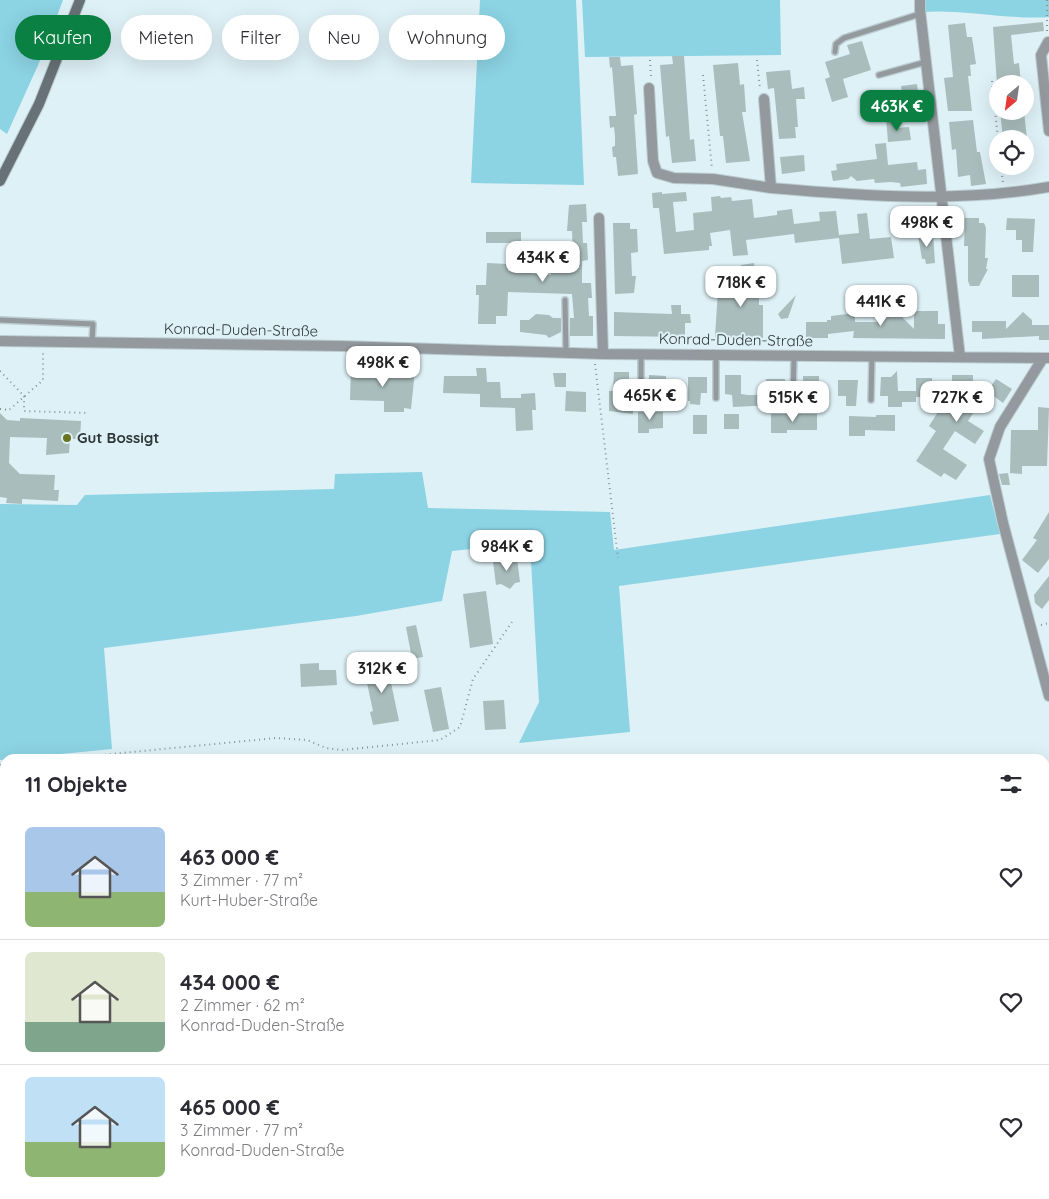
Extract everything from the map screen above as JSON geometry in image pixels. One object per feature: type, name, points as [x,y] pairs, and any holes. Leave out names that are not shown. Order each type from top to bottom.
[{"type":"main road","points":[[0,181],[39,104],[80,0]]},
{"type":"street","points":[[920,0],[920,14],[943,196],[960,357]]},
{"type":"street","points":[[1048,42],[1041,55],[1049,131]]},
{"type":"street","points":[[649,88],[653,161],[656,173],[674,178],[713,179],[771,188],[861,196],[1004,195],[1049,187]]},
{"type":"street","points":[[764,99],[771,188]]},
{"type":"street","points":[[598,354],[599,218]]},
{"type":"street","name":"Konrad-Duden-Straße","points":[[0,341],[92,344],[341,346],[598,354],[1046,358]]},
{"type":"street","points":[[1046,358],[1000,427],[989,459],[1003,523],[1049,696]]},
{"type":"lane","points":[[835,52],[836,44],[844,38],[920,14]]},
{"type":"lane","points":[[879,75],[926,62]]},
{"type":"lane","points":[[565,300],[566,353]]},
{"type":"lane","points":[[0,320],[93,324],[92,344]]},
{"type":"lane","points":[[641,354],[641,391],[643,396]]},
{"type":"lane","points":[[716,355],[716,398]]},
{"type":"lane","points":[[794,356],[794,399]]},
{"type":"lane","points":[[871,400],[872,356]]},
{"type":"path","points":[[1047,0],[1048,42]]},
{"type":"path","points":[[649,88],[652,82],[650,60]]},
{"type":"path","points":[[758,60],[761,95],[764,99]]},
{"type":"path","points":[[703,75],[713,179]]},
{"type":"path","points":[[1002,175],[1004,195]]},
{"type":"path","points":[[0,409],[9,410],[43,380],[44,343]]},
{"type":"path","points":[[598,354],[618,558]]},
{"type":"path","points":[[0,371],[24,396],[24,411],[89,413]]},
{"type":"path","points":[[111,754],[276,738],[307,740],[326,748],[342,750],[440,740],[460,727],[473,679],[512,622]]},
{"type":"shaded area","points":[[0,0],[63,0],[57,15],[15,15],[15,60],[40,60],[7,134],[0,129]]},
{"type":"shaded area","points":[[480,0],[576,0],[584,185],[471,183],[477,60],[505,60],[505,15],[479,15]]},
{"type":"shaded area","points":[[582,0],[780,0],[781,55],[585,57]]},
{"type":"shaded area","points":[[924,0],[1049,0],[1049,17],[1033,18],[939,11],[923,12]]},
{"type":"shaded area","points":[[422,472],[428,508],[610,512],[614,550],[990,495],[1000,534],[619,586],[630,732],[519,743],[539,702],[530,543],[452,551],[442,601],[356,616],[104,648],[112,749],[61,754],[0,754],[0,504],[77,505],[85,495],[334,489],[335,474]]},
{"type":"building","points":[[1043,22],[1044,31],[1011,35],[1014,64],[1019,63],[1020,75],[996,75],[993,27]]},
{"type":"building","points":[[965,23],[967,37],[972,37],[976,64],[970,65],[971,76],[968,76],[972,111],[948,111],[944,78],[953,77],[948,25]]},
{"type":"building","points":[[862,41],[871,70],[843,79],[848,97],[832,102],[825,79],[830,77],[825,62],[850,54],[847,45]]},
{"type":"building","points":[[672,56],[684,56],[690,140],[694,139],[696,161],[672,163],[669,136],[666,137],[660,65],[673,64]]},
{"type":"building","points":[[609,57],[620,57],[621,66],[633,65],[637,114],[634,115],[638,174],[618,176],[616,157],[613,157],[612,147],[615,146],[615,136],[614,127],[610,128],[609,116],[616,116],[612,67],[610,68]]},
{"type":"building","points":[[738,63],[740,85],[744,84],[746,112],[742,112],[750,161],[726,163],[723,136],[720,136],[713,65]]},
{"type":"building","points":[[790,70],[792,89],[804,87],[805,99],[796,99],[798,127],[795,127],[796,138],[779,139],[774,88],[768,89],[766,72]]},
{"type":"building","points":[[917,84],[919,99],[903,101],[901,86]]},
{"type":"building","points":[[887,95],[897,96],[899,109],[889,109]]},
{"type":"building","points":[[895,117],[896,128],[909,127],[911,140],[888,142],[886,118]]},
{"type":"building","points":[[973,120],[977,152],[980,152],[986,184],[971,186],[970,175],[958,177],[956,149],[952,150],[949,122]]},
{"type":"building","points":[[1001,120],[1025,120],[1026,130],[1002,130]]},
{"type":"building","points":[[886,143],[888,165],[917,162],[918,170],[926,169],[927,184],[901,187],[900,183],[875,183],[874,179],[857,181],[851,176],[848,179],[833,181],[831,171],[837,170],[836,164],[877,159],[875,144]]},
{"type":"building","points":[[804,155],[805,171],[782,174],[780,157]]},
{"type":"building","points":[[662,192],[662,194],[686,192],[687,201],[673,202],[676,232],[694,230],[693,213],[712,211],[711,197],[720,196],[721,198],[731,197],[732,201],[752,199],[754,218],[777,215],[777,211],[792,209],[794,224],[820,221],[819,212],[836,211],[839,235],[859,233],[857,214],[867,213],[870,239],[891,237],[894,258],[842,264],[839,238],[795,243],[794,234],[746,240],[748,255],[733,256],[730,230],[710,233],[712,246],[709,246],[709,250],[664,254],[659,208],[653,208],[652,193]]},
{"type":"building","points":[[586,204],[587,222],[582,222],[583,243],[587,243],[588,260],[582,261],[582,283],[591,283],[592,298],[588,298],[589,316],[593,316],[593,336],[570,336],[570,318],[574,318],[572,294],[508,292],[507,316],[496,316],[496,324],[478,324],[479,295],[476,295],[476,285],[486,285],[487,263],[508,264],[508,271],[551,275],[551,272],[567,273],[566,262],[573,261],[572,231],[567,231],[569,205]]},
{"type":"building","points":[[965,218],[979,218],[979,223],[984,223],[986,228],[985,258],[988,258],[986,269],[988,269],[979,286],[970,286],[968,281],[968,246],[964,246]]},
{"type":"building","points":[[1007,218],[1035,219],[1033,252],[1022,252],[1022,240],[1016,240],[1016,230],[1006,230]]},
{"type":"building","points":[[613,223],[630,223],[630,229],[637,229],[638,252],[631,253],[632,276],[636,276],[634,293],[615,294]]},
{"type":"building","points":[[486,232],[521,232],[521,243],[486,243]]},
{"type":"building","points":[[933,233],[935,263],[926,264],[925,259],[922,259],[918,235]]},
{"type":"building","points":[[754,263],[756,277],[759,276],[759,305],[763,305],[763,338],[715,337],[718,290],[734,290],[734,284],[743,283],[741,265]]},
{"type":"building","points":[[1012,275],[1039,275],[1039,297],[1012,297]]},
{"type":"building","points":[[796,295],[788,318],[781,319],[778,314]]},
{"type":"building","points":[[671,305],[681,305],[681,314],[690,314],[691,323],[685,323],[685,337],[614,336],[614,312],[672,314]]},
{"type":"building","points":[[914,311],[938,311],[938,324],[945,324],[945,339],[853,338],[854,331],[828,334],[828,338],[806,338],[806,322],[827,322],[827,320],[831,320],[831,316],[855,313],[855,322],[882,322],[882,314],[898,313],[914,329]]},
{"type":"building","points":[[1023,312],[1032,320],[1032,325],[1049,325],[1049,340],[1039,340],[1039,336],[982,339],[982,332],[972,332],[972,321],[1006,321],[1006,329]]},
{"type":"building","points":[[536,314],[561,318],[561,332],[549,338],[546,335],[520,332],[520,320],[529,320]]},
{"type":"building","points":[[351,365],[366,366],[366,373],[398,374],[399,369],[415,370],[411,409],[404,408],[404,412],[384,412],[384,401],[350,400]]},
{"type":"building","points":[[476,368],[486,368],[487,382],[500,382],[501,398],[521,398],[521,394],[535,393],[536,410],[532,410],[533,430],[516,431],[515,408],[480,407],[480,394],[443,393],[444,376],[477,376]]},
{"type":"building","points":[[897,371],[898,391],[916,391],[916,378],[932,378],[932,397],[916,397],[916,402],[902,402],[902,407],[888,407],[888,396],[880,396],[881,377],[891,377]]},
{"type":"building","points":[[614,372],[629,372],[629,395],[633,395],[633,414],[609,411],[609,391],[613,391]]},
{"type":"building","points":[[553,373],[566,373],[566,387],[555,387]]},
{"type":"building","points":[[649,375],[666,376],[666,395],[649,395]]},
{"type":"building","points":[[725,375],[741,375],[741,394],[748,395],[766,395],[766,379],[785,379],[785,395],[778,395],[778,405],[733,407],[732,395],[725,394]]},
{"type":"building","points":[[952,375],[973,375],[973,383],[987,392],[996,379],[1012,389],[1003,403],[991,394],[985,403],[981,401],[968,421],[984,431],[975,444],[955,431],[943,449],[967,465],[956,480],[944,473],[941,477],[916,461],[936,431],[929,426],[952,390]]},
{"type":"building","points":[[803,376],[819,376],[819,395],[826,395],[826,408],[811,408],[811,395],[803,395]]},
{"type":"building","points":[[688,377],[707,377],[707,393],[701,393],[700,405],[690,404],[690,401],[688,401]]},
{"type":"building","points":[[838,380],[858,380],[856,406],[846,406],[846,396],[838,396]]},
{"type":"building","points":[[566,391],[586,392],[586,412],[565,411]]},
{"type":"building","points":[[1038,407],[1049,408],[1047,466],[1022,466],[1022,474],[1010,473],[1011,430],[1038,430]]},
{"type":"building","points":[[638,412],[663,412],[663,428],[649,429],[649,433],[638,433]]},
{"type":"building","points":[[0,413],[7,420],[20,421],[20,418],[81,421],[80,439],[70,439],[69,453],[46,455],[47,438],[10,437],[9,463],[20,474],[55,475],[54,490],[59,490],[58,501],[22,499],[22,504],[6,503],[7,498],[0,497]]},
{"type":"building","points":[[724,414],[739,414],[739,429],[724,429]]},
{"type":"building","points":[[771,414],[817,414],[817,430],[787,430],[787,433],[771,433]]},
{"type":"building","points":[[693,415],[707,415],[707,434],[693,434]]},
{"type":"building","points":[[876,415],[895,415],[895,431],[865,430],[865,436],[849,436],[849,416],[876,417]]},
{"type":"building","points":[[1008,473],[1010,485],[1002,485],[999,474]]},
{"type":"building","points":[[1049,512],[1049,559],[1038,573],[1022,560],[1037,540],[1033,538]]},
{"type":"building","points":[[504,554],[508,555],[510,559],[517,558],[520,582],[515,583],[510,589],[501,584],[496,585],[493,561],[499,560]]},
{"type":"building","points":[[1049,576],[1049,600],[1042,609],[1035,603],[1034,595]]},
{"type":"building","points":[[486,591],[493,644],[470,648],[463,594]]},
{"type":"building","points":[[416,625],[423,657],[412,659],[406,627]]},
{"type":"building","points":[[319,663],[319,670],[336,670],[337,685],[301,687],[300,664]]},
{"type":"building","points":[[392,664],[394,677],[390,678],[399,721],[373,725],[370,712],[373,711],[364,669]]},
{"type":"building","points":[[441,687],[449,729],[433,732],[424,690]]},
{"type":"building","points":[[504,700],[506,729],[485,730],[483,701]]},
{"type":"place","name":"Gut Bossigt","points":[[67,438]]}]
